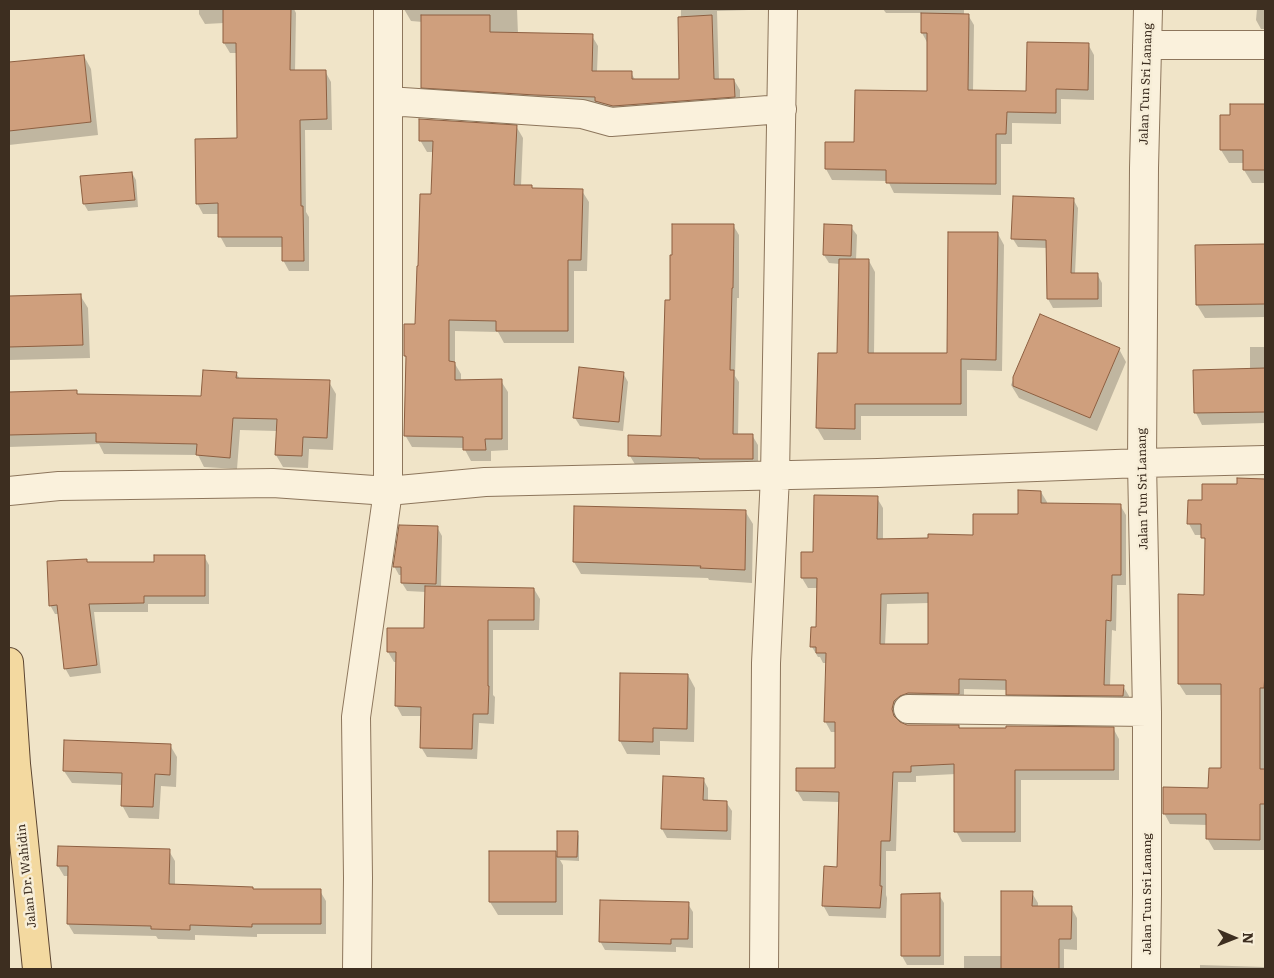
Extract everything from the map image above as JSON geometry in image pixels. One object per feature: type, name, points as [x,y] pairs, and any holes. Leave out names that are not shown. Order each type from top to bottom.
[{"type":"main road","name":"Jalan Dr. Wahidin","points":[[9,662],[16,764],[37,969]]},
{"type":"street","points":[[357,969],[356,717],[388,491],[388,9]]},
{"type":"street","points":[[764,969],[766,663],[775,476],[783,9]]},
{"type":"street","name":"Jalan Tun Sri Lanang","points":[[1146,969],[1147,712],[1142,463],[1144,168],[1148,9]]},
{"type":"street","points":[[1147,45],[1265,45]]},
{"type":"street","points":[[388,101],[582,114],[611,122],[782,109]]},
{"type":"street","points":[[9,491],[59,486],[273,483],[388,491],[485,482],[775,476],[1265,460]]},
{"type":"street","points":[[908,709],[1147,712]]},
{"type":"building","points":[[223,9],[291,9],[290,70],[326,70],[327,119],[300,120],[304,261],[282,261],[282,237],[218,237],[218,203],[196,204],[195,139],[237,138],[236,43],[223,43]]},
{"type":"building","points":[[921,13],[969,14],[968,90],[1026,91],[1027,42],[1089,43],[1088,90],[1056,89],[1056,113],[1007,112],[1006,134],[996,134],[996,184],[886,183],[886,170],[825,169],[825,142],[854,142],[855,90],[927,91],[927,33],[921,33]]},
{"type":"building","points":[[421,15],[490,15],[490,32],[593,34],[592,71],[632,71],[632,79],[679,79],[678,17],[712,15],[714,79],[734,79],[735,97],[613,106],[595,101],[595,97],[421,88]]},
{"type":"building","points":[[84,55],[91,122],[9,131],[9,62]]},
{"type":"building","points":[[1230,104],[1265,104],[1265,170],[1243,170],[1243,150],[1220,150],[1220,115],[1230,115]]},
{"type":"building","points":[[419,119],[517,125],[514,185],[532,185],[532,188],[583,189],[581,260],[568,260],[568,331],[496,331],[496,321],[449,320],[449,361],[455,362],[455,380],[502,379],[502,439],[485,439],[486,450],[463,450],[463,437],[404,436],[406,356],[404,356],[404,324],[415,324],[420,194],[431,194],[433,141],[419,141]]},
{"type":"building","points":[[132,172],[135,200],[83,204],[80,176]]},
{"type":"building","points":[[1013,196],[1074,198],[1071,273],[1098,273],[1098,299],[1047,299],[1046,240],[1011,239]]},
{"type":"building","points":[[672,224],[734,224],[730,370],[734,370],[733,434],[753,434],[753,459],[628,456],[628,435],[661,436],[665,300],[670,300]]},
{"type":"building","points":[[824,224],[852,225],[851,256],[823,255]]},
{"type":"building","points":[[948,232],[998,232],[996,360],[961,359],[961,404],[855,404],[855,429],[816,428],[818,353],[837,353],[839,259],[869,259],[868,353],[947,353]]},
{"type":"building","points":[[1265,244],[1265,304],[1196,305],[1195,245]]},
{"type":"building","points":[[81,294],[83,345],[9,347],[9,296]]},
{"type":"building","points":[[1040,314],[1120,348],[1090,418],[1013,386],[1013,377]]},
{"type":"building","points":[[579,367],[624,372],[619,422],[573,418]]},
{"type":"building","points":[[1265,368],[1265,412],[1194,413],[1193,370]]},
{"type":"building","points":[[203,370],[237,372],[236,378],[330,380],[327,438],[303,437],[302,456],[275,455],[277,419],[233,418],[230,458],[196,455],[197,444],[96,442],[96,433],[9,435],[9,392],[77,390],[77,394],[201,396]]},
{"type":"building","points":[[1237,478],[1265,479],[1265,674],[1264,688],[1260,688],[1260,769],[1265,769],[1265,804],[1260,804],[1260,840],[1206,839],[1206,814],[1163,814],[1163,787],[1208,788],[1209,768],[1221,768],[1221,684],[1178,684],[1178,594],[1204,595],[1205,538],[1201,538],[1201,524],[1187,524],[1188,500],[1202,500],[1202,484],[1237,484]]},
{"type":"building","points":[[1018,490],[1041,491],[1041,503],[1121,504],[1121,575],[1112,575],[1111,621],[1106,620],[1104,685],[1124,685],[1123,696],[1006,695],[1006,680],[959,679],[959,694],[908,693],[900,696],[894,701],[892,709],[894,716],[900,722],[907,725],[959,725],[959,728],[1006,728],[1006,726],[1114,727],[1114,770],[1015,770],[1015,832],[954,832],[954,764],[911,766],[911,772],[893,772],[890,841],[881,841],[880,886],[882,886],[880,908],[822,906],[824,866],[837,867],[839,792],[796,791],[796,768],[835,768],[835,722],[824,722],[826,653],[816,653],[816,647],[810,647],[811,627],[816,627],[817,578],[801,578],[801,552],[813,552],[814,495],[878,496],[877,539],[928,538],[928,534],[973,535],[973,514],[1018,514]],"holes":[[[928,593],[928,644],[880,644],[881,594]]]},
{"type":"building","points":[[574,506],[746,510],[745,570],[700,568],[701,566],[573,562]]},
{"type":"building","points":[[399,525],[438,526],[436,584],[401,583],[401,567],[393,567]]},
{"type":"building","points":[[154,555],[205,555],[205,596],[144,596],[144,603],[89,604],[97,665],[64,669],[57,605],[49,606],[47,561],[87,559],[87,562],[154,562]]},
{"type":"building","points":[[425,586],[534,588],[534,620],[488,620],[488,714],[473,714],[472,749],[420,748],[421,707],[395,706],[396,652],[387,652],[387,628],[424,628]]},
{"type":"building","points":[[620,673],[688,674],[687,729],[653,728],[653,742],[619,741]]},
{"type":"building","points":[[64,740],[171,744],[170,775],[155,774],[153,807],[121,806],[122,773],[63,771]]},
{"type":"building","points":[[663,776],[704,778],[703,800],[727,801],[727,831],[661,829]]},
{"type":"building","points":[[557,831],[578,831],[577,857],[557,857]]},
{"type":"building","points":[[58,846],[170,849],[169,884],[253,887],[253,889],[321,889],[321,924],[252,924],[252,927],[190,925],[190,930],[151,929],[151,926],[67,924],[68,866],[57,866]]},
{"type":"building","points":[[489,851],[556,851],[556,902],[489,902]]},
{"type":"building","points":[[1001,891],[1033,891],[1032,906],[1072,906],[1071,939],[1059,939],[1059,969],[1001,969]]},
{"type":"building","points":[[940,893],[940,956],[901,956],[901,894]]},
{"type":"building","points":[[600,900],[689,902],[688,939],[671,939],[671,944],[599,942]]}]
